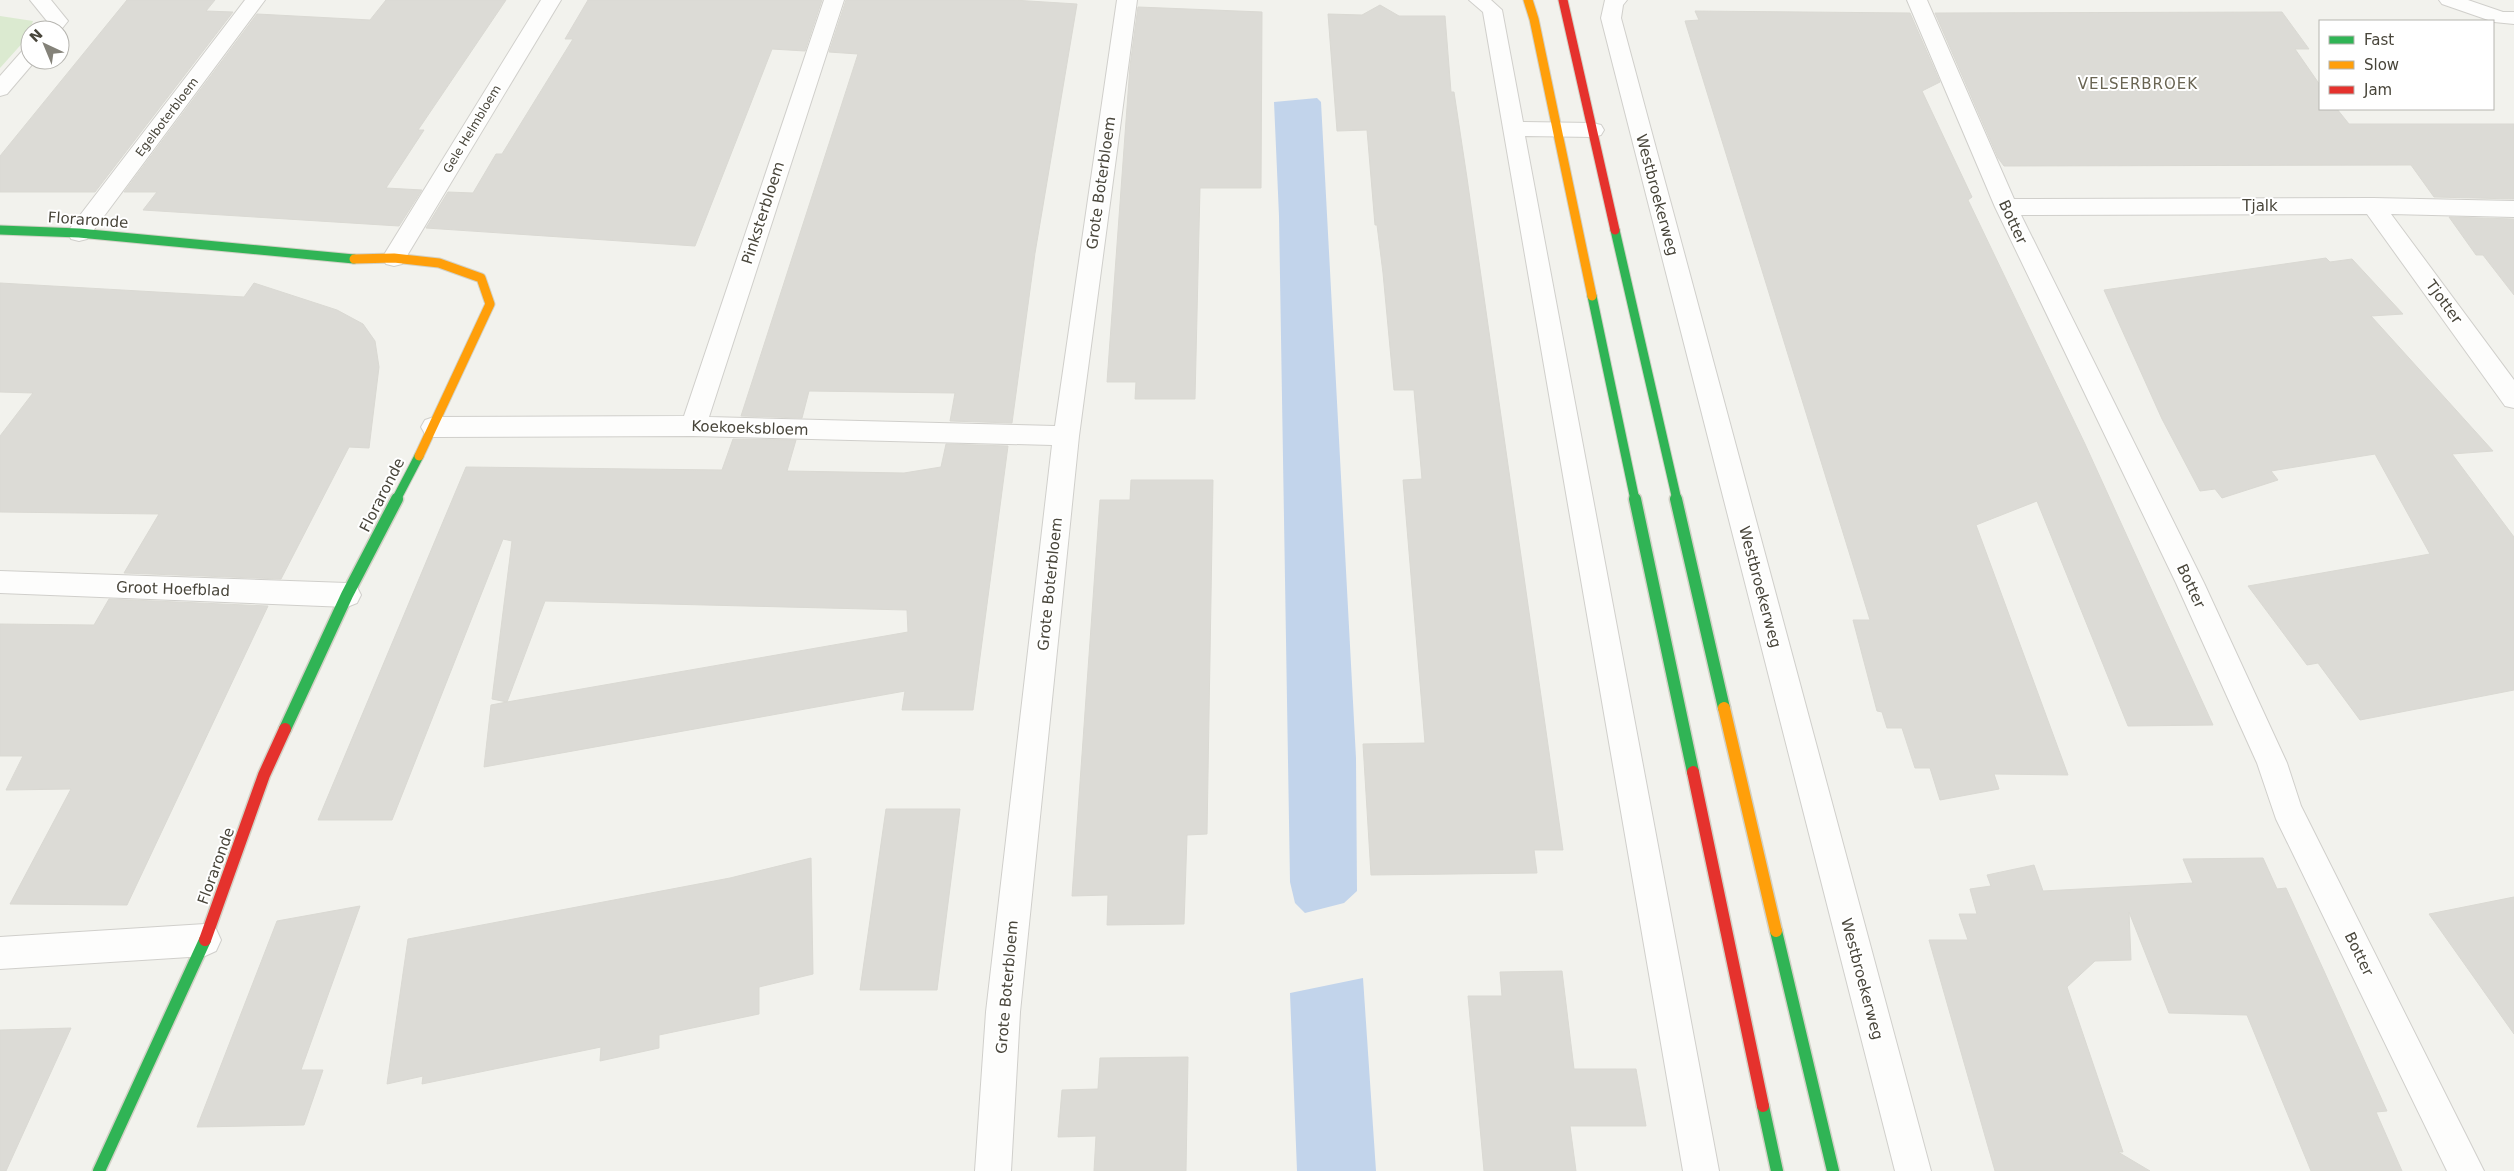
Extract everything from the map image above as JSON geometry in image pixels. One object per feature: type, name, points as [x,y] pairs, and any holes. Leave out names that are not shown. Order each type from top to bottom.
[{"type":"main road","points":[[1528,0],[1534,19],[1776,1171]]},
{"type":"main road","points":[[1563,0],[1760,865],[1833,1171]]},
{"type":"main road","name":"Floraronde","points":[[0,230],[79,233],[353,259],[394,258],[439,262],[481,278],[490,304],[434,427],[346,596],[264,775],[205,940],[99,1171]]},
{"type":"street","points":[[40,0],[57,20]]},
{"type":"street","name":"Egelboterbloem","points":[[79,233],[255,0]]},
{"type":"street","name":"Gele Helmbloem","points":[[394,258],[551,0]]},
{"type":"street","name":"Pinksterbloem","points":[[693,426],[834,0]]},
{"type":"street","name":"Grote Boterbloem","points":[[993,1171],[1003,1012],[1066,436],[1127,0]]},
{"type":"street","points":[[1479,0],[1492,10],[1700,1171]]},
{"type":"street","name":"Botter","points":[[1917,0],[2006,207],[2190,583],[2272,763],[2288,809],[2466,1171]]},
{"type":"street","points":[[2450,0],[2501,18],[2514,18]]},
{"type":"street","name":"Westbroekerweg","points":[[1615,1],[1611,18],[1913,1171]]},
{"type":"street","points":[[0,89],[20,66]]},
{"type":"street","points":[[1514,130],[1593,130]]},
{"type":"street","name":"Tjalk","points":[[2006,207],[2373,206],[2514,209]]},
{"type":"street","name":"Tjotter","points":[[2373,206],[2514,399]]},
{"type":"street","name":"Koekoeksbloem","points":[[434,427],[693,426],[1066,436]]},
{"type":"street","name":"Groot Hoefblad","points":[[0,582],[346,596]]},
{"type":"street","points":[[0,953],[205,940]]},
{"type":"green space","points":[[0,16],[26,20],[20,20],[20,46],[0,68]]},
{"type":"water","points":[[1317,98],[1321,102],[1356,758],[1357,891],[1344,903],[1305,913],[1295,903],[1290,882],[1279,216],[1274,102]]},
{"type":"water","points":[[1363,978],[1376,1171],[1297,1171],[1290,993]]},
{"type":"building","points":[[127,0],[215,0],[206,11],[233,12],[95,192],[0,192],[0,156]]},
{"type":"building","points":[[386,0],[506,0],[418,130],[424,130],[386,188],[422,190],[399,226],[143,210],[157,192],[124,192],[257,14],[370,20]]},
{"type":"building","points":[[588,0],[822,0],[805,51],[772,49],[695,246],[426,228],[448,192],[473,193],[496,154],[502,154],[573,39],[565,39]]},
{"type":"building","points":[[846,0],[1013,0],[1077,4],[1035,253],[1012,423],[950,421],[955,393],[809,391],[802,418],[741,416],[858,54],[829,52]]},
{"type":"building","points":[[1380,5],[1399,16],[1445,16],[1451,92],[1454,92],[1467,178],[1563,850],[1534,850],[1537,873],[1371,875],[1363,744],[1425,743],[1403,480],[1422,479],[1414,390],[1394,390],[1383,273],[1377,225],[1375,225],[1367,130],[1337,131],[1328,14],[1362,15]]},
{"type":"building","points":[[1138,7],[1262,12],[1261,188],[1200,188],[1195,399],[1135,399],[1136,382],[1107,382],[1130,66]]},
{"type":"building","points":[[1695,11],[1910,13],[1940,82],[1922,91],[1972,197],[1968,200],[2085,444],[2213,725],[2128,726],[2037,501],[1976,525],[2068,775],[1994,774],[1999,789],[1940,800],[1930,768],[1915,768],[1902,728],[1887,728],[1882,712],[1877,711],[1853,620],[1870,620],[1685,21],[1699,20]]},
{"type":"building","points":[[2282,12],[2309,49],[2295,49],[2319,84],[2319,110],[2338,110],[2349,124],[2514,124],[2514,199],[2434,197],[2411,165],[2004,166],[1998,158],[1935,13]]},
{"type":"building","points":[[2449,217],[2514,219],[2514,295],[2483,255],[2476,255]]},
{"type":"building","points":[[2326,258],[2330,262],[2352,259],[2403,314],[2371,316],[2493,451],[2452,454],[2514,537],[2514,690],[2360,720],[2318,663],[2307,665],[2248,586],[2430,554],[2375,454],[2271,471],[2278,480],[2222,498],[2215,489],[2200,491],[2162,419],[2104,290]]},
{"type":"building","points":[[0,283],[244,297],[254,283],[337,310],[363,324],[375,341],[379,367],[369,448],[349,447],[281,579],[124,573],[159,514],[0,512],[0,436],[33,393],[0,392]]},
{"type":"building","points":[[733,439],[796,440],[787,471],[904,473],[941,467],[946,444],[1008,446],[973,710],[902,710],[905,691],[484,767],[491,705],[507,702],[492,699],[512,541],[503,539],[392,820],[318,820],[466,467],[722,470]],"holes":[[[545,601],[907,610],[908,632],[507,702]]]},
{"type":"building","points":[[1131,480],[1213,480],[1207,834],[1187,835],[1184,924],[1107,925],[1108,895],[1072,896],[1100,500],[1130,500]]},
{"type":"building","points":[[109,599],[268,606],[127,905],[10,904],[71,789],[6,790],[23,756],[0,756],[0,624],[94,625]]},
{"type":"building","points":[[886,809],[960,809],[937,990],[860,990]]},
{"type":"building","points":[[811,858],[813,974],[759,987],[759,1014],[659,1035],[659,1048],[600,1061],[601,1047],[422,1084],[423,1076],[387,1084],[408,939],[730,878]]},
{"type":"building","points":[[2263,858],[2277,889],[2286,888],[2387,1111],[2376,1112],[2402,1171],[2311,1171],[2247,1015],[2169,1013],[2129,912],[2131,960],[2095,961],[2067,987],[2123,1152],[2118,1152],[2150,1171],[1995,1171],[1929,940],[1968,940],[1959,914],[1977,914],[1970,889],[1991,886],[1987,875],[2034,865],[2043,891],[2193,883],[2183,859]]},
{"type":"building","points":[[2514,897],[2514,1034],[2429,914]]},
{"type":"building","points":[[360,906],[301,1070],[323,1070],[304,1125],[197,1127],[277,921]]},
{"type":"building","points":[[1562,971],[1574,1069],[1636,1069],[1646,1126],[1570,1126],[1576,1171],[1484,1171],[1468,996],[1502,996],[1500,972]]},
{"type":"building","points":[[71,1028],[6,1171],[0,1171],[0,1030]]},
{"type":"building","points":[[1188,1057],[1186,1171],[1094,1171],[1096,1136],[1058,1137],[1062,1090],[1098,1089],[1100,1058]]},
{"type":"traffic: fast","points":[[0,230],[79,233],[354,259]]},
{"type":"traffic: fast","points":[[1615,230],[1724,708]]},
{"type":"traffic: fast","points":[[1592,296],[1693,772]]},
{"type":"traffic: fast","points":[[285,729],[347,595],[419,456]]},
{"type":"traffic: fast","points":[[1776,931],[1833,1171]]},
{"type":"traffic: fast","points":[[99,1171],[205,940]]},
{"type":"traffic: fast","points":[[1763,1106],[1777,1171]]},
{"type":"traffic: slow","points":[[1528,0],[1534,19],[1592,296]]},
{"type":"traffic: slow","points":[[354,259],[394,258],[439,263],[481,278],[490,304],[419,456]]},
{"type":"traffic: slow","points":[[1724,708],[1776,931]]},
{"type":"traffic: jam","points":[[1563,0],[1615,230]]},
{"type":"traffic: jam","points":[[205,940],[264,775],[285,729]]},
{"type":"traffic: jam","points":[[1693,772],[1763,1106]]},
{"type":"district","name":"VELSERBROEK","points":[[2138,84]]}]
